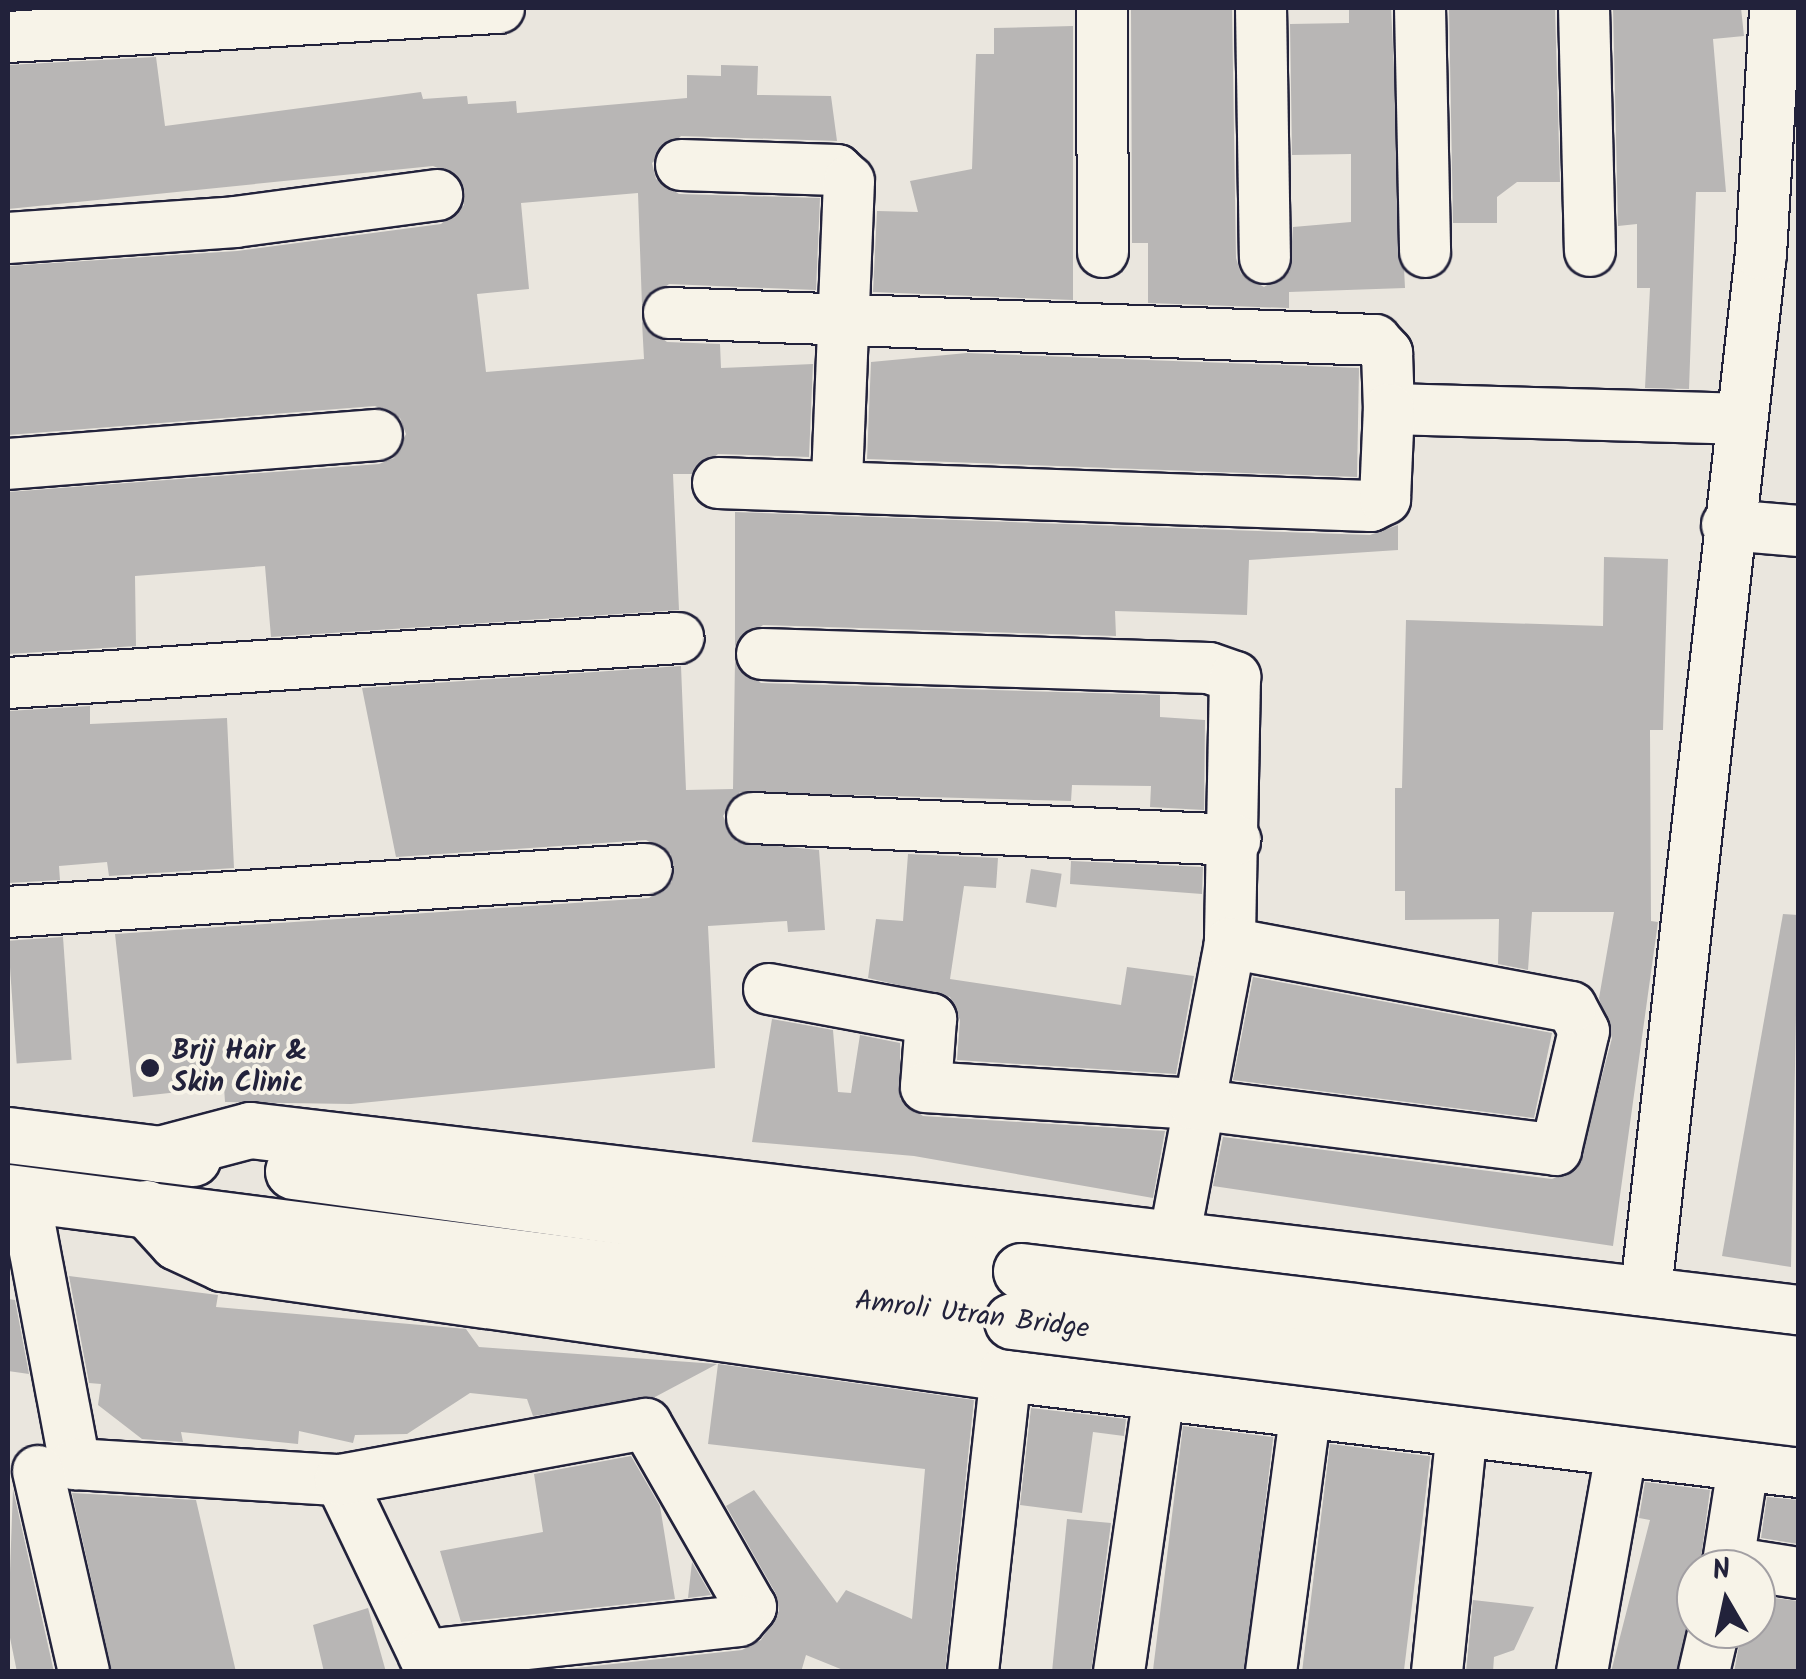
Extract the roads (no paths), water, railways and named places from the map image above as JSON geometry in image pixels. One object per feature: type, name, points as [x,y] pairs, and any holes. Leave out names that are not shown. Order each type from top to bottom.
[{"type":"main road","points":[[159,1154],[250,1130],[1175,1234],[1798,1314]]},
{"type":"main road","name":"Amroli Utran Bridge","points":[[8,1135],[159,1154],[1013,1322],[1798,1364]]},
{"type":"main road","name":"Amroli Utran Bridge","points":[[16,1193],[1013,1322],[1798,1418]]},
{"type":"main road","points":[[1013,1322],[1160,1392],[1798,1469]]},
{"type":"street","points":[[8,37],[499,8]]},
{"type":"street","points":[[1102,8],[1103,252]]},
{"type":"street","points":[[1262,8],[1264,258]]},
{"type":"street","points":[[1420,8],[1425,252]]},
{"type":"street","points":[[1584,8],[1590,251]]},
{"type":"street","points":[[1582,1672],[1624,1446],[1647,1293],[1740,420],[1775,8]]},
{"type":"street","points":[[681,165],[842,172],[850,184],[839,322],[837,484]]},
{"type":"street","points":[[8,238],[235,222],[437,195]]},
{"type":"street","points":[[669,313],[1375,340],[1387,352],[1390,409],[1385,498],[1371,506],[837,484],[718,483]]},
{"type":"street","points":[[1390,409],[1740,420]]},
{"type":"street","points":[[8,464],[377,435]]},
{"type":"street","points":[[1727,526],[1798,531]]},
{"type":"street","points":[[8,683],[678,638]]},
{"type":"street","points":[[762,654],[1225,669],[1238,685],[1230,942],[1194,1104],[1175,1234]]},
{"type":"street","points":[[752,818],[1236,840]]},
{"type":"street","points":[[8,912],[647,869]]},
{"type":"street","points":[[769,990],[930,1018],[926,1087],[1194,1104],[1543,1151],[1563,1138],[1584,1032],[1571,1007],[1230,942]]},
{"type":"street","points":[[16,1193],[40,1468],[84,1672]]},
{"type":"street","points":[[973,1672],[1013,1322]]},
{"type":"street","points":[[1119,1672],[1160,1392]]},
{"type":"street","points":[[1271,1672],[1306,1409]]},
{"type":"street","points":[[40,1468],[340,1480],[646,1424],[751,1608],[740,1621],[428,1663],[340,1480]]},
{"type":"street","points":[[1437,1672],[1462,1430]]},
{"type":"street","points":[[1731,1549],[1744,1461]]},
{"type":"place","name":"Brij Hair & Skin Clinic","points":[[150,1068]]}]
